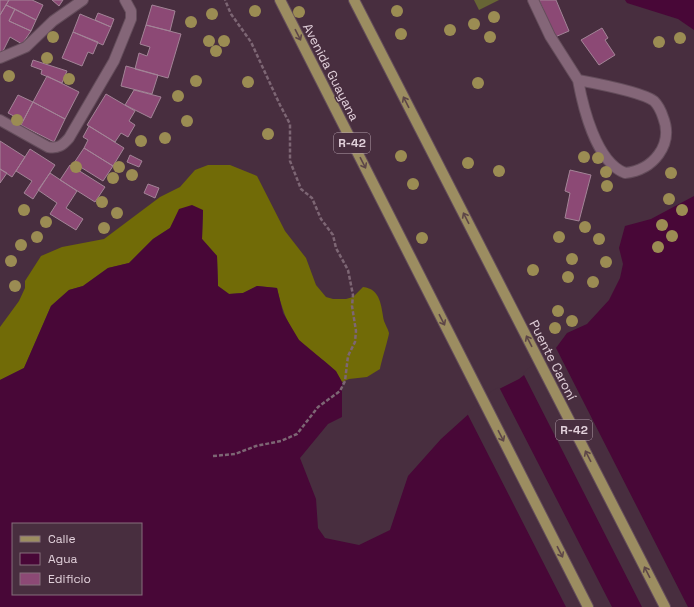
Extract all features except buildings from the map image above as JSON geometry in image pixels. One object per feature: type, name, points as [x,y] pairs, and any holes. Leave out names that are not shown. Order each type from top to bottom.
[{"type":"main road","name":"Avenida Guayana","points":[[280,0],[588,607]]},
{"type":"main road","name":"Puente Caroní","points":[[354,0],[665,607]]},
{"type":"street","points":[[0,58],[26,47],[53,21],[83,0]]},
{"type":"street","points":[[0,120],[48,147],[55,148],[63,145],[69,138],[114,61],[131,19],[131,11],[125,0]]},
{"type":"street","points":[[533,0],[550,36],[578,80],[583,104],[594,136],[614,166],[625,173],[641,170],[651,163],[658,155],[665,138],[664,120],[657,104],[645,96],[578,80]]},
{"type":"path","points":[[213,456],[235,454],[256,446],[281,441],[297,434],[314,411],[340,391],[345,381],[348,356],[355,342],[356,331],[352,306],[353,295],[348,270],[336,248],[333,235],[321,219],[312,198],[301,189],[290,161],[290,124],[251,42],[231,14],[225,0]]},
{"type":"shaded area","points":[[474,0],[499,0],[479,10]]},
{"type":"shaded area","points":[[208,165],[230,165],[257,176],[285,231],[306,258],[316,285],[326,297],[333,299],[346,299],[353,297],[363,287],[369,288],[377,295],[389,333],[380,369],[367,377],[349,379],[342,382],[327,363],[309,350],[298,339],[285,315],[277,288],[257,286],[243,293],[229,294],[218,286],[217,256],[202,239],[203,210],[180,209],[170,228],[153,239],[129,263],[108,268],[83,286],[69,290],[51,306],[24,368],[0,380],[0,327],[19,301],[25,288],[25,281],[41,256],[62,247],[104,239],[160,197],[180,187],[195,170]]},
{"type":"water","points":[[625,0],[694,0],[694,30],[678,19],[627,3]]},
{"type":"water","points":[[694,196],[694,607],[0,607],[0,380],[24,368],[51,306],[69,290],[83,286],[108,268],[129,263],[153,239],[170,228],[179,209],[192,205],[203,210],[202,239],[217,256],[218,286],[229,294],[243,293],[257,286],[277,288],[283,313],[299,340],[336,371],[342,382],[342,417],[328,424],[300,458],[316,499],[318,528],[325,538],[359,545],[390,530],[408,476],[441,439],[493,392],[519,379],[553,352],[567,333],[587,324],[609,300],[620,278],[623,264],[619,248],[625,226],[651,219]]},
{"type":"pier","points":[[555,346],[688,607],[642,607],[523,373]]},
{"type":"pier","points":[[499,387],[612,607],[566,607],[467,413],[492,391]]}]
